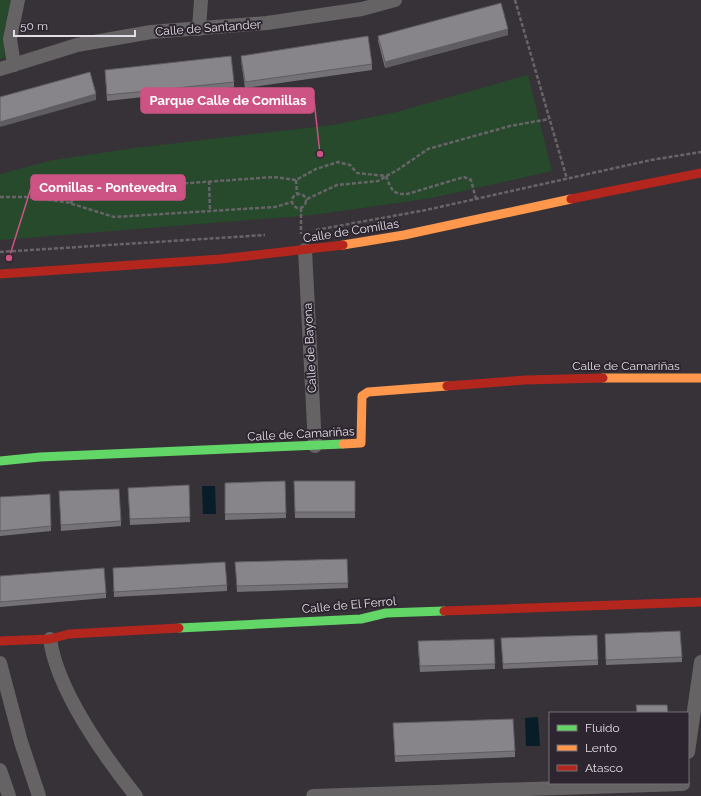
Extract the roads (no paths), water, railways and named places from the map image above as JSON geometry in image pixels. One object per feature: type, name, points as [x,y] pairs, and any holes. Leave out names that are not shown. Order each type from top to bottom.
[{"type":"street","points":[[14,65],[10,39],[18,0]]},
{"type":"street","points":[[199,28],[201,0]]},
{"type":"street","name":"Calle de Santander","points":[[0,69],[77,45],[151,32],[267,24],[362,9],[395,0]]},
{"type":"street","name":"Calle de Comillas","points":[[0,274],[221,259],[305,250],[404,235],[572,198],[701,173]]},
{"type":"street","name":"Calle de Bayona","points":[[305,250],[315,446]]},
{"type":"street","name":"Calle de Camariñas","points":[[0,461],[40,457],[361,443],[362,396],[368,392],[525,380],[632,377],[701,378]]},
{"type":"street","name":"Calle de El Ferrol","points":[[0,641],[50,639],[70,634],[361,619],[386,613],[701,602]]},
{"type":"street","points":[[50,639],[52,653],[78,713],[99,746],[136,796]]},
{"type":"street","points":[[689,745],[701,662]]},
{"type":"street","points":[[0,663],[21,742],[39,796]]},
{"type":"street","points":[[0,770],[9,796]]},
{"type":"street","points":[[313,796],[683,788]]},
{"type":"water","points":[[202,486],[215,486],[216,514],[203,514]]},
{"type":"water","points":[[538,717],[540,746],[526,746],[525,718]]},
{"type":"place","name":"Parque Calle de Comillas","points":[[320,154]]},
{"type":"place","name":"Comillas - Pontevedra","points":[[9,258]]}]
